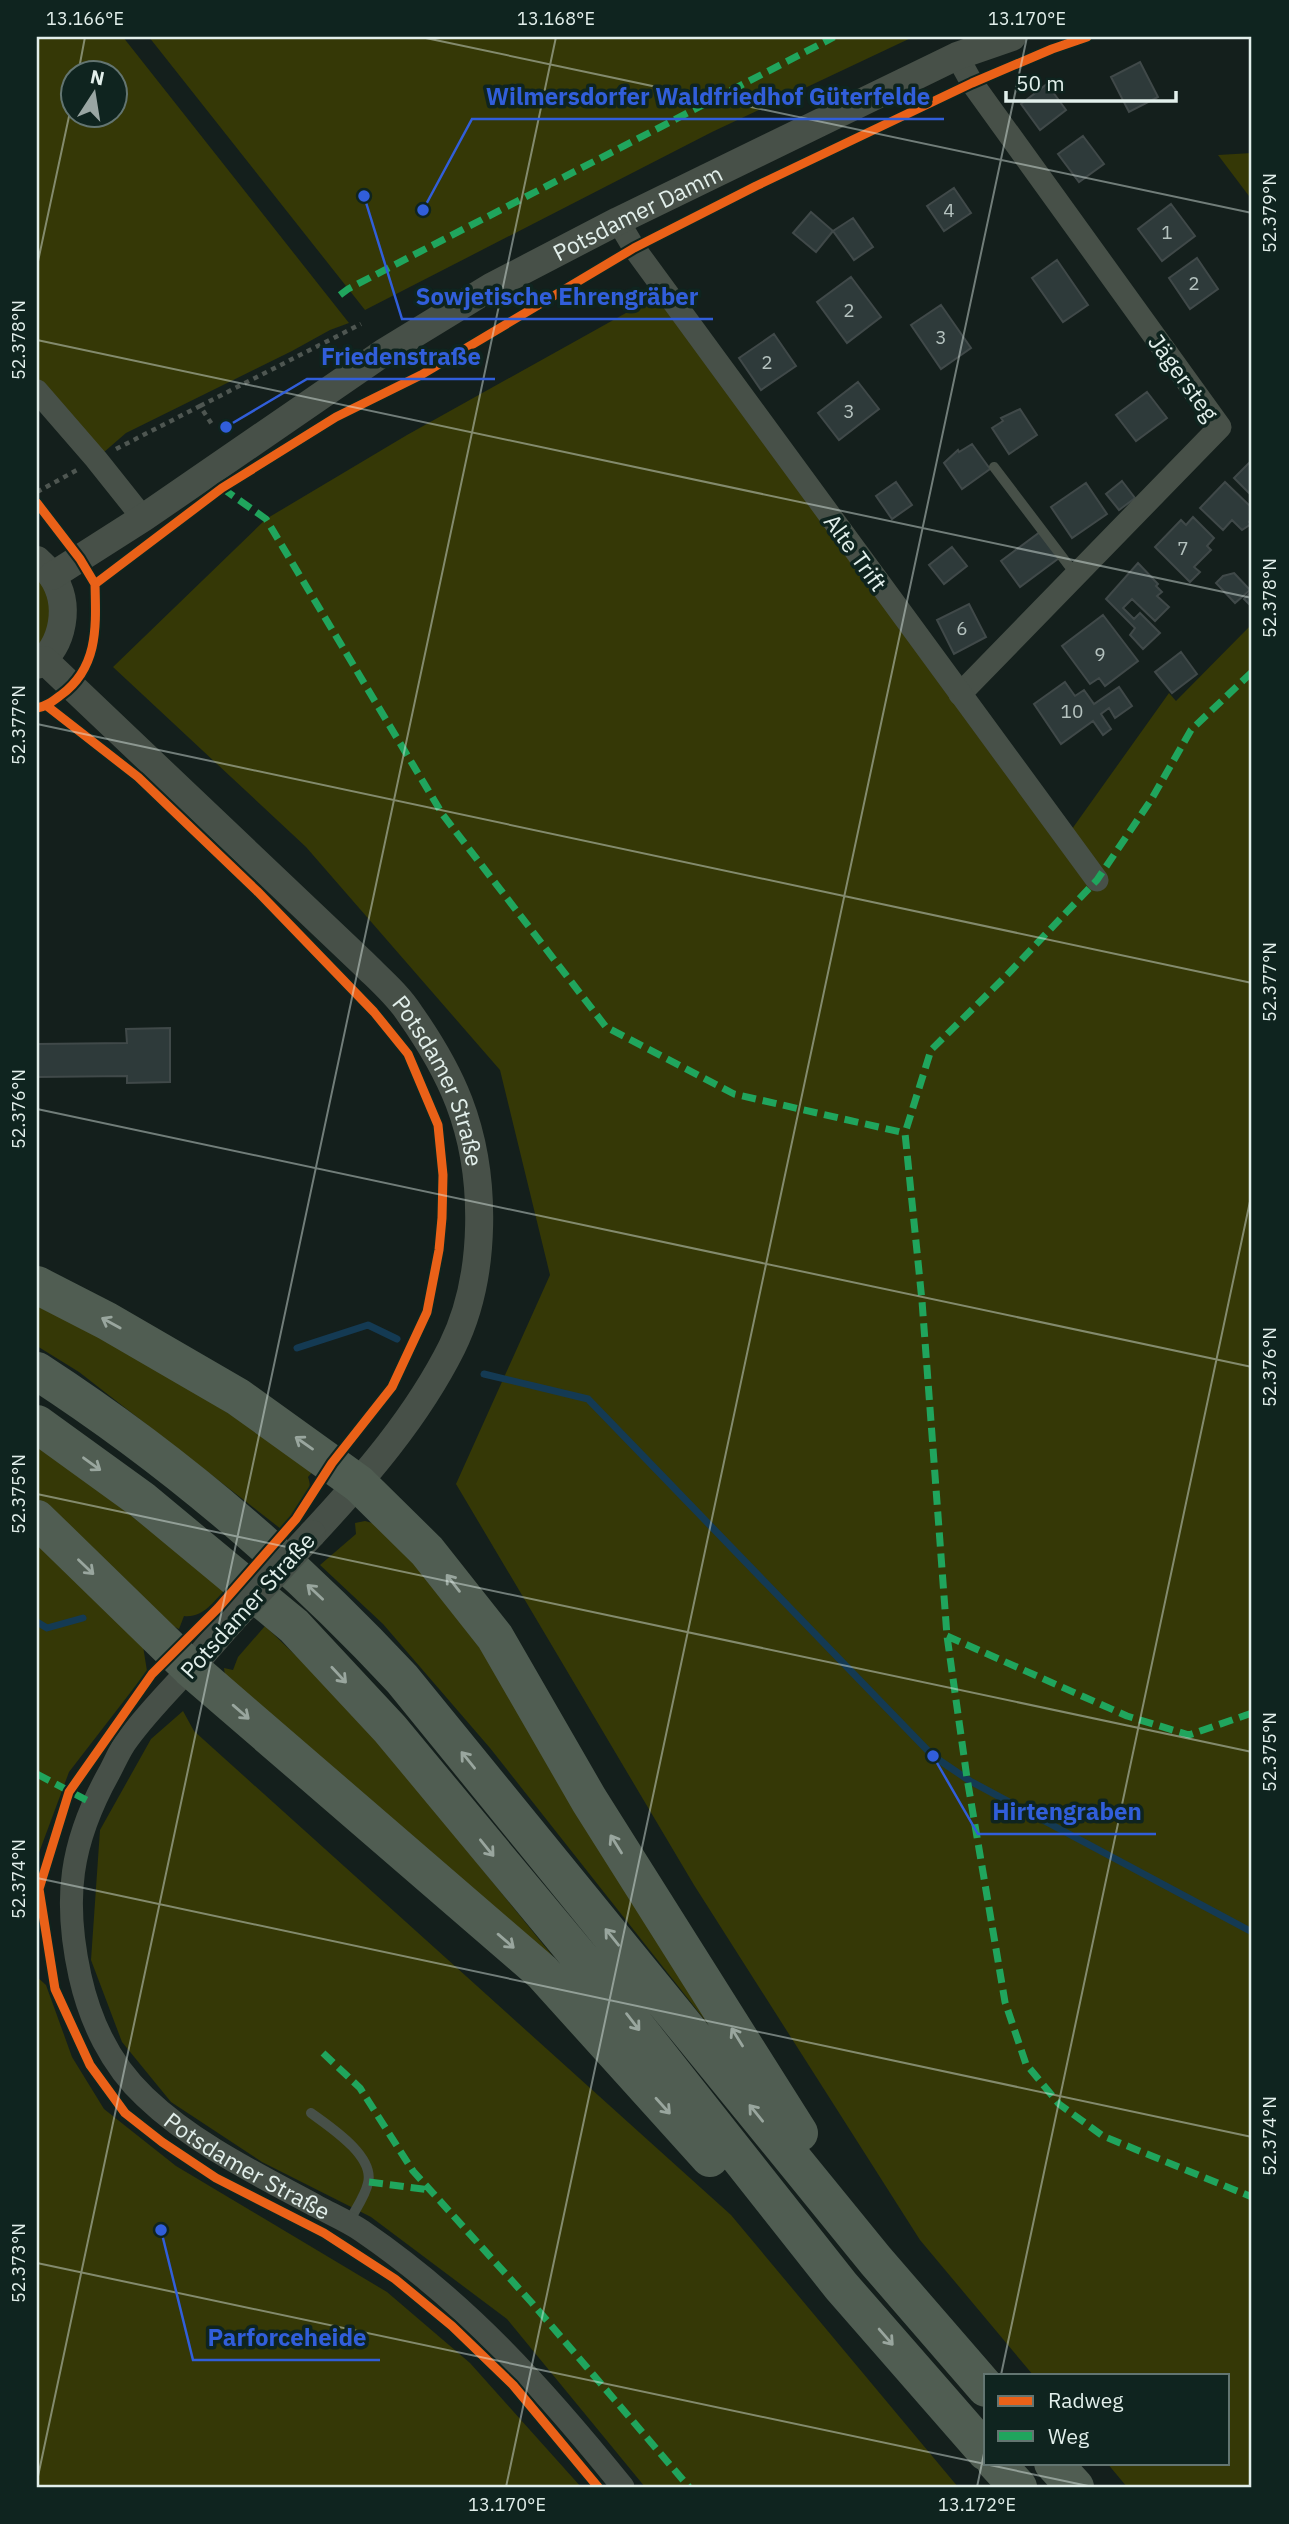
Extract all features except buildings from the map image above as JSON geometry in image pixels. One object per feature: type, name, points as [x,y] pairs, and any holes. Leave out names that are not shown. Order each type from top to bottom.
[{"type":"highway","points":[[37,1285],[107,1321],[238,1398],[359,1484],[427,1551],[495,1637],[589,1800],[740,2042],[832,2183],[876,2261]]},
{"type":"highway","points":[[37,1371],[146,1446],[259,1539],[355,1629],[402,1679],[876,2261],[984,2386]]},
{"type":"highway","points":[[37,1424],[142,1500],[294,1626],[390,1729],[615,2000],[841,2286],[984,2450]]},
{"type":"highway","points":[[37,1519],[190,1668],[542,1972],[792,2250],[841,2286]]},
{"type":"highway","points":[[997,2464],[1018,2487]]},
{"type":"highway","points":[[1054,2464],[1075,2487]]},
{"type":"street","name":"Potsdamer Damm","points":[[44,568],[143,518],[232,455],[435,320],[491,287],[618,220],[957,56],[1012,37]]},
{"type":"street","name":"Jägersteg","points":[[957,56],[978,91],[1220,426],[960,694]]},
{"type":"street","name":"Alte Trift","points":[[618,220],[634,248],[1097,880]]},
{"type":"street","points":[[37,391],[143,518]]},
{"type":"street","points":[[40,662],[58,637],[63,610],[60,592],[44,568]]},
{"type":"street","name":"Potsdamer Straße","points":[[40,662],[373,972],[409,1011],[443,1066],[459,1102],[479,1185],[478,1242],[470,1293],[453,1345],[422,1398],[359,1484],[232,1620],[127,1740],[92,1803],[79,1838],[71,1906],[73,1942],[93,2023],[117,2062],[144,2097],[192,2135],[360,2230],[458,2304],[526,2371],[623,2487]]},
{"type":"lane","points":[[994,467],[1076,575]]},
{"type":"lane","points":[[311,2113],[344,2138],[364,2159],[369,2182],[348,2224]]},
{"type":"path","points":[[37,492],[96,459],[361,324]]},
{"type":"path","points":[[200,406],[213,426]]},
{"type":"shaded area","points":[[37,37],[123,37],[349,323],[330,330],[126,433],[96,459],[37,391]]},
{"type":"shaded area","points":[[149,37],[913,37],[712,132],[365,310]]},
{"type":"shaded area","points":[[1252,153],[1252,200],[1218,155]]},
{"type":"shaded area","points":[[660,294],[1067,836],[1169,693],[1176,701],[1252,624],[1252,2487],[1127,2487],[1108,2464],[1230,2464],[1230,2374],[1032,2374],[920,2240],[694,1885],[456,1484],[550,1275],[500,1070],[306,847],[113,667],[266,519],[407,435]]},
{"type":"shaded area","points":[[37,573],[48,588],[53,622],[37,653]]},
{"type":"shaded area","points":[[37,1294],[52,1300],[315,1469],[308,1477],[310,1485],[307,1499],[298,1511],[281,1529],[79,1372],[37,1346]]},
{"type":"shaded area","points":[[37,1446],[85,1479],[225,1590],[202,1612],[184,1616],[179,1629],[165,1622],[37,1506]]},
{"type":"shaded area","points":[[365,1521],[380,1525],[447,1588],[723,2043],[490,1748],[383,1624],[320,1565],[356,1534],[355,1523]]},
{"type":"shaded area","points":[[37,1542],[142,1640],[147,1671],[69,1772],[37,1858]]},
{"type":"shaded area","points":[[265,1626],[338,1696],[389,1754],[619,2038],[225,1675],[224,1668],[233,1670],[238,1657]]},
{"type":"shaded area","points":[[183,1711],[194,1731],[731,2215],[958,2487],[645,2487],[507,2319],[371,2217],[262,2162],[171,2102],[122,2042],[91,1960],[100,1830],[151,1739]]},
{"type":"shaded area","points":[[37,1977],[46,1985],[72,2057],[104,2109],[176,2166],[387,2292],[470,2363],[581,2487],[37,2487]]},
{"type":"waterway","points":[[297,1348],[368,1325],[397,1339]]},
{"type":"waterway","points":[[484,1374],[588,1399],[933,1756],[970,1781],[1252,1932]]},
{"type":"waterway","points":[[37,1622],[47,1628],[83,1618]]},
{"type":"marked path","points":[[340,295],[834,37]]},
{"type":"marked path","points":[[222,488],[266,519],[443,815],[606,1027],[734,1094],[905,1133]]},
{"type":"marked path","points":[[1252,672],[1191,730],[1151,800],[1097,880],[931,1050],[905,1133],[922,1301],[947,1636],[967,1778],[1005,2002],[1026,2064],[1059,2104],[1103,2136],[1252,2197]]},
{"type":"marked path","points":[[947,1636],[1127,1716],[1189,1735],[1252,1713]]},
{"type":"marked path","points":[[37,1774],[92,1803]]},
{"type":"marked path","points":[[323,2053],[360,2088],[413,2171],[532,2303],[689,2487]]},
{"type":"marked path","points":[[369,2182],[430,2190]]},
{"type":"cycle path","points":[[37,708],[53,701],[73,684],[89,659],[95,630],[95,584],[222,488],[336,417],[421,375],[634,248],[756,186],[972,83],[1087,37]]},
{"type":"cycle path","points":[[37,503],[80,559],[95,584]]},
{"type":"cycle path","points":[[47,706],[138,777],[257,891],[374,1012],[408,1054],[438,1125],[443,1175],[439,1250],[427,1312],[392,1387],[332,1463],[296,1519],[218,1608],[152,1674],[69,1792],[39,1889],[55,1989],[90,2065],[125,2113],[216,2178],[324,2233],[395,2279],[452,2326],[513,2385],[598,2487]]},
{"type":"place","name":"Sowjetische Ehrengräber","points":[[364,196]]},
{"type":"place","name":"Wilmersdorfer Waldfriedhof Güterfelde","points":[[423,210]]},
{"type":"place","name":"Friedenstraße","points":[[226,427]]},
{"type":"place","name":"Hirtengraben","points":[[933,1756]]},
{"type":"place","name":"Parforceheide","points":[[161,2230]]}]
